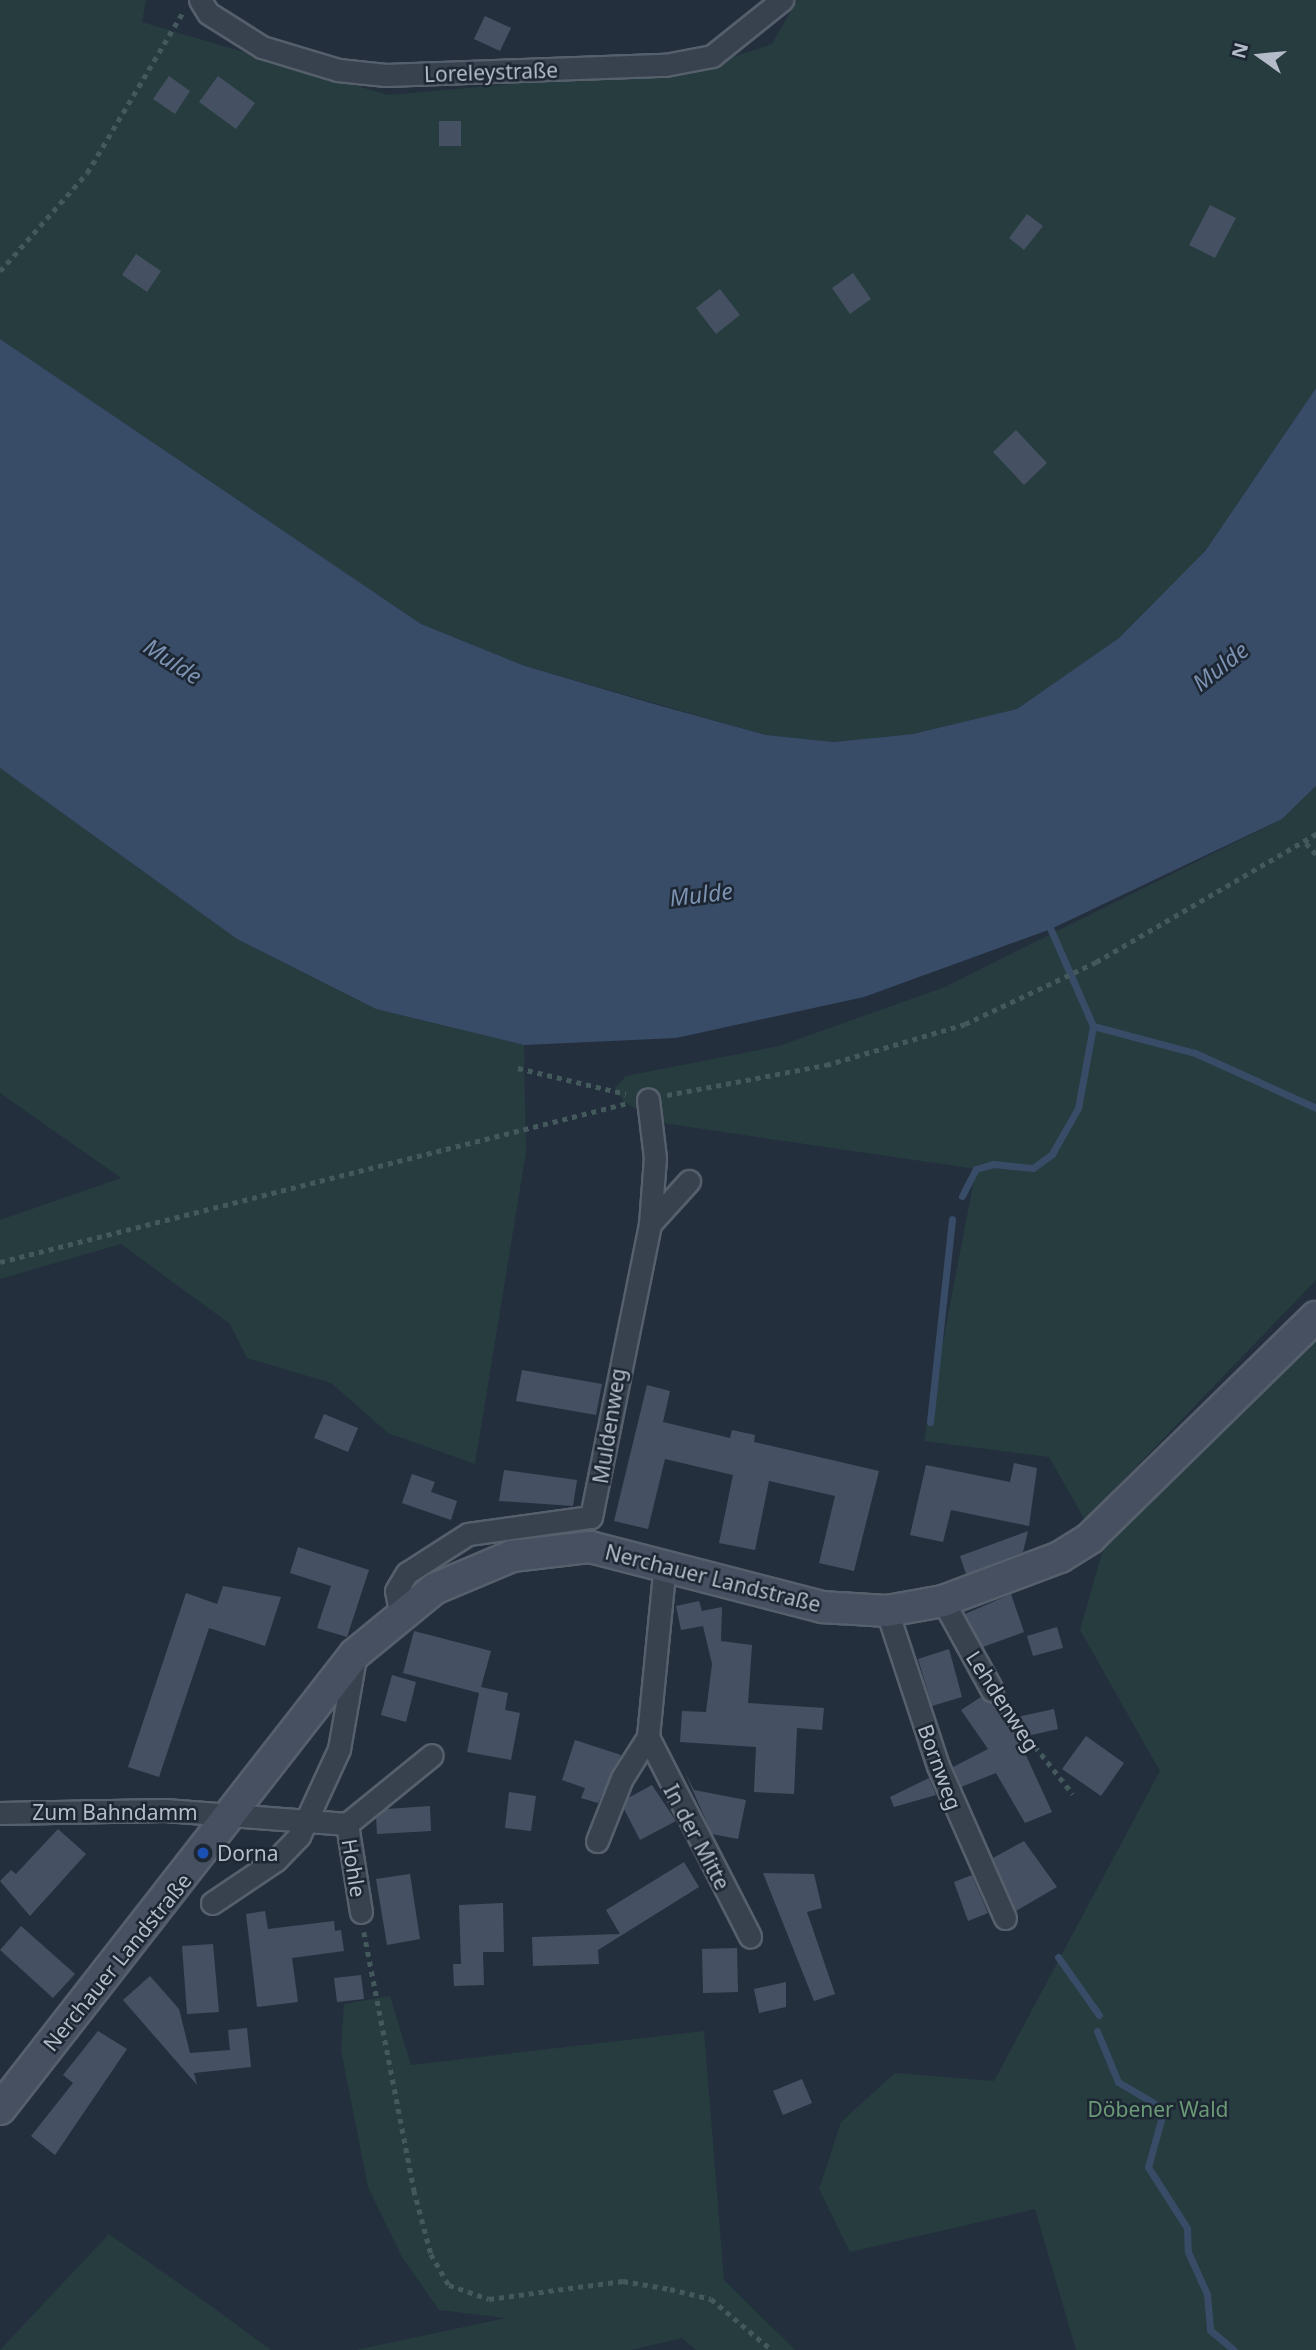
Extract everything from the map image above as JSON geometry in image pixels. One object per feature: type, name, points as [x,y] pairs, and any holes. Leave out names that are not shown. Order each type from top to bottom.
[{"type":"main road","name":"Nerchauer Landstraße","points":[[0,2109],[355,1654],[400,1611],[465,1573],[533,1551],[590,1548],[665,1563],[822,1607],[887,1611],[943,1601],[1060,1557],[1121,1512],[1316,1317]]},
{"type":"street","name":"Loreleystraße","points":[[200,0],[208,13],[262,47],[338,70],[386,75],[665,65],[712,56],[782,0]]},
{"type":"street","name":"Muldenweg","points":[[400,1611],[396,1591],[407,1573],[468,1535],[591,1517],[650,1224],[655,1158],[648,1099]]},
{"type":"street","points":[[650,1224],[690,1181]]},
{"type":"street","name":"In der Mitte","points":[[597,1842],[622,1777],[648,1737],[665,1563]]},
{"type":"street","name":"Lehdenweg","points":[[943,1601],[992,1690]]},
{"type":"street","name":"Bornweg","points":[[887,1611],[938,1766],[1005,1918]]},
{"type":"street","name":"Nerchauer Landstraße","points":[[212,1903],[276,1860],[304,1826],[340,1749],[355,1654]]},
{"type":"street","name":"In der Mitte","points":[[648,1737],[677,1805],[750,1936]]},
{"type":"street","points":[[231,1814],[304,1826],[346,1824],[432,1755]]},
{"type":"street","name":"Zum Bahndamm","points":[[0,1813],[231,1814]]},
{"type":"street","name":"Hohle","points":[[346,1824],[361,1912]]},
{"type":"path","points":[[0,271],[87,173],[162,40],[192,0]]},
{"type":"path","points":[[0,1262],[648,1099],[826,1065],[965,1024],[1085,967],[1306,843],[1316,834]]},
{"type":"path","points":[[1306,843],[1316,854]]},
{"type":"path","points":[[518,1068],[648,1099]]},
{"type":"path","name":"Lehdenweg","points":[[992,1690],[1073,1794]]},
{"type":"path","points":[[361,1912],[408,2161],[431,2254],[450,2285],[489,2300],[623,2281],[670,2289],[711,2299],[755,2329],[772,2350]]},
{"type":"green space","points":[[0,0],[146,0],[142,22],[388,95],[703,67],[772,44],[797,0],[1316,0],[1316,388],[1206,550],[1119,638],[1017,709],[913,734],[834,742],[766,735],[525,666],[421,624],[0,339]]},
{"type":"green space","points":[[0,768],[237,939],[376,1009],[524,1045],[526,1152],[475,1464],[388,1433],[331,1383],[247,1358],[230,1324],[121,1244],[0,1279],[0,1220],[121,1178],[0,1093]]},
{"type":"green space","points":[[1316,786],[1316,1280],[1085,1520],[1049,1457],[924,1441],[976,1169],[662,1123],[624,1102],[615,1088],[626,1076],[779,1046],[945,987],[1282,819]]},
{"type":"green space","name":"Döbener Wald","points":[[1316,1335],[1316,2350],[1076,2350],[1035,2209],[850,2252],[819,2189],[841,2122],[895,2073],[994,2081],[1160,1771],[1080,1630],[1105,1543]]},
{"type":"green space","points":[[390,1996],[411,2065],[704,2031],[724,2280],[795,2350],[696,2350],[682,2338],[631,2350],[356,2350],[506,2318],[439,2310],[402,2257],[368,2187],[341,2050],[344,2004]]},
{"type":"green space","points":[[109,2234],[208,2304],[271,2350],[0,2350]]},
{"type":"water","name":"Mulde","points":[[0,339],[421,624],[525,666],[654,704],[766,735],[834,742],[913,734],[1017,709],[1119,638],[1206,550],[1316,388],[1316,786],[1282,819],[1051,929],[864,997],[676,1038],[524,1045],[376,1009],[237,939],[0,768]]},
{"type":"building","points":[[485,16],[511,28],[500,51],[474,39]]},
{"type":"building","points":[[169,76],[190,91],[175,114],[153,99]]},
{"type":"building","points":[[218,76],[255,103],[236,129],[199,102]]},
{"type":"building","points":[[439,121],[461,121],[461,146],[439,146]]},
{"type":"building","points":[[1210,205],[1236,218],[1215,258],[1189,245]]},
{"type":"building","points":[[1027,214],[1043,226],[1024,250],[1009,238]]},
{"type":"building","points":[[136,254],[161,271],[147,292],[122,275]]},
{"type":"building","points":[[853,273],[871,299],[850,314],[832,288]]},
{"type":"building","points":[[720,289],[740,315],[716,334],[696,308]]},
{"type":"building","points":[[1016,430],[1047,463],[1024,485],[993,452]]},
{"type":"building","points":[[522,1370],[602,1384],[596,1415],[516,1401]]},
{"type":"building","points":[[647,1385],[670,1391],[663,1422],[730,1438],[732,1430],[755,1435],[754,1442],[879,1471],[854,1571],[819,1563],[835,1496],[769,1481],[755,1550],[719,1543],[733,1475],[665,1459],[648,1529],[614,1521]]},
{"type":"building","points":[[324,1414],[358,1428],[348,1452],[314,1438]]},
{"type":"building","points":[[1014,1463],[1037,1468],[1029,1526],[951,1510],[943,1542],[910,1535],[926,1465],[1010,1482]]},
{"type":"building","points":[[504,1470],[577,1480],[573,1506],[499,1501]]},
{"type":"building","points":[[412,1474],[435,1482],[431,1492],[457,1501],[451,1520],[402,1503]]},
{"type":"building","points":[[1028,1531],[1023,1552],[966,1574],[960,1556]]},
{"type":"building","points":[[298,1547],[369,1570],[347,1637],[317,1628],[331,1586],[290,1573]]},
{"type":"building","points":[[223,1586],[281,1597],[265,1646],[209,1628],[159,1777],[128,1767],[186,1593],[217,1604]]},
{"type":"building","points":[[1011,1594],[1024,1632],[983,1647],[965,1614]]},
{"type":"building","points":[[699,1601],[702,1611],[722,1607],[721,1641],[752,1645],[748,1703],[824,1708],[822,1730],[797,1728],[794,1794],[754,1792],[756,1747],[680,1742],[682,1711],[706,1712],[712,1664],[703,1626],[681,1630],[676,1606]]},
{"type":"building","points":[[1057,1627],[1063,1648],[1033,1656],[1027,1636]]},
{"type":"building","points":[[414,1631],[491,1651],[481,1687],[508,1693],[505,1710],[520,1713],[511,1760],[467,1752],[479,1693],[403,1673]]},
{"type":"building","points":[[949,1649],[962,1697],[932,1706],[918,1659]]},
{"type":"building","points":[[392,1675],[416,1682],[406,1722],[381,1715]]},
{"type":"building","points":[[981,1697],[996,1702],[1008,1719],[1054,1709],[1058,1729],[1018,1738],[1052,1812],[1025,1823],[996,1773],[961,1787],[953,1767],[988,1749],[961,1710]]},
{"type":"building","points":[[1086,1736],[1124,1763],[1101,1796],[1062,1769]]},
{"type":"building","points":[[575,1740],[621,1755],[598,1803],[581,1798],[585,1788],[562,1780]]},
{"type":"building","points":[[685,1773],[694,1790],[746,1800],[738,1839],[712,1834]]},
{"type":"building","points":[[929,1778],[936,1795],[894,1807],[890,1797]]},
{"type":"building","points":[[652,1785],[676,1821],[640,1840],[624,1809],[628,1798]]},
{"type":"building","points":[[509,1792],[536,1796],[531,1831],[505,1828]]},
{"type":"building","points":[[430,1806],[431,1831],[377,1834],[376,1817],[387,1809]]},
{"type":"building","points":[[58,1829],[86,1854],[30,1916],[0,1881],[11,1870],[16,1874]]},
{"type":"building","points":[[1024,1841],[1057,1887],[1016,1911],[993,1858]]},
{"type":"building","points":[[684,1862],[699,1887],[598,1950],[599,1964],[533,1966],[532,1937],[620,1934],[606,1910]]},
{"type":"building","points":[[763,1873],[814,1874],[822,1908],[807,1912],[835,1994],[814,2001]]},
{"type":"building","points":[[410,1874],[420,1939],[387,1945],[376,1879]]},
{"type":"building","points":[[972,1875],[988,1913],[968,1921],[954,1882]]},
{"type":"building","points":[[503,1903],[504,1952],[483,1952],[484,1985],[454,1986],[453,1964],[461,1964],[459,1905]]},
{"type":"building","points":[[265,1911],[268,1929],[334,1921],[335,1931],[341,1930],[344,1951],[292,1958],[298,2002],[257,2007],[246,1914]]},
{"type":"building","points":[[21,1926],[75,1974],[53,1998],[0,1950]]},
{"type":"building","points":[[213,1944],[219,2012],[187,2014],[182,1946]]},
{"type":"building","points":[[737,1948],[738,1992],[703,1993],[702,1949]]},
{"type":"building","points":[[361,1975],[364,1999],[337,2002],[334,1978]]},
{"type":"building","points":[[150,1976],[179,2009],[190,2053],[230,2050],[228,2030],[247,2028],[251,2067],[194,2073],[197,2085],[123,2000]]},
{"type":"building","points":[[786,1982],[786,2007],[759,2013],[754,1989]]},
{"type":"building","points":[[98,2031],[127,2049],[55,2155],[31,2136],[73,2083],[63,2075]]},
{"type":"building","points":[[802,2079],[812,2103],[783,2115],[773,2091]]},
{"type":"waterway","points":[[1047,921],[1093,1026],[1195,1053],[1316,1108]]},
{"type":"waterway","points":[[962,1196],[976,1169],[993,1164],[1033,1168],[1052,1154],[1078,1108],[1093,1026]]},
{"type":"waterway","points":[[930,1422],[952,1219]]},
{"type":"waterway","points":[[1058,1957],[1099,2015]]},
{"type":"waterway","points":[[1097,2031],[1118,2082],[1164,2109],[1148,2167],[1187,2228],[1188,2252],[1207,2294],[1210,2330],[1234,2350]]},
{"type":"place","name":"Dorna","points":[[203,1853]]}]
